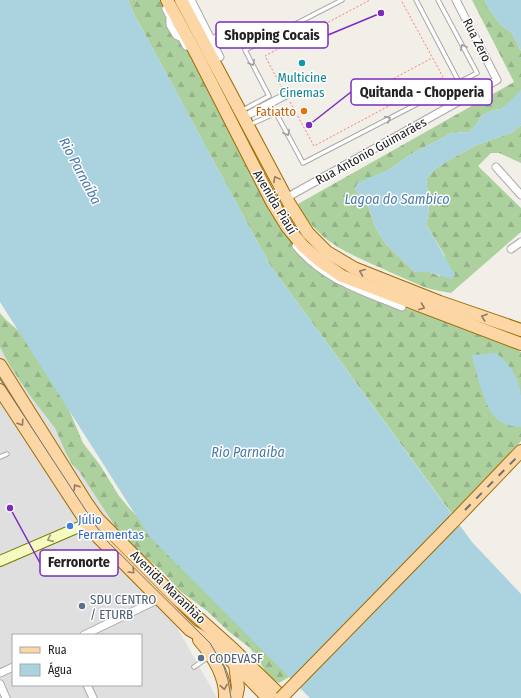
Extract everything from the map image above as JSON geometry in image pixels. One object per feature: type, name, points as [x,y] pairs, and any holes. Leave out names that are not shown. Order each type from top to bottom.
[{"type":"main road","name":"Avenida Piauí","points":[[167,0],[198,56],[272,202],[288,228],[303,246],[320,261],[342,276],[521,345]]},
{"type":"main road","name":"Avenida Piauí","points":[[181,0],[207,42],[244,118],[286,198],[308,233],[327,252],[354,268],[440,302],[521,330]]},
{"type":"main road","name":"Avenida Maranhão","points":[[0,364],[98,519],[176,598],[233,649],[282,698]]},
{"type":"main road","name":"Avenida Maranhão","points":[[0,390],[97,536],[190,630],[204,637],[268,698]]},
{"type":"main road","points":[[282,698],[521,451]]},
{"type":"main road","points":[[0,561],[98,519]]},
{"type":"main road","points":[[190,630],[211,655],[220,673],[225,692],[224,698]]},
{"type":"main road","points":[[233,649],[238,688],[236,698]]},
{"type":"main road","points":[[256,698],[263,698]]},
{"type":"street","points":[[162,0],[170,17],[170,25],[176,35],[182,38],[275,216],[288,236],[302,253],[316,266],[334,278],[402,307]]},
{"type":"street","points":[[191,0],[207,42],[220,58]]},
{"type":"street","name":"Rua Zero","points":[[456,0],[497,80]]},
{"type":"street","name":"Rua Antonio Guimarães","points":[[286,198],[497,80]]},
{"type":"street","points":[[244,118],[286,95]]},
{"type":"street","points":[[496,167],[521,195]]},
{"type":"street","points":[[511,249],[521,242]]},
{"type":"street","points":[[0,390],[12,384]]},
{"type":"street","points":[[86,634],[159,599]]},
{"type":"street","points":[[0,673],[12,667]]},
{"type":"street","points":[[0,684],[6,698]]},
{"type":"street","points":[[87,686],[93,698]]},
{"type":"lane","points":[[244,118],[269,96],[245,50],[342,0]]},
{"type":"lane","points":[[416,0],[459,82]]},
{"type":"lane","points":[[244,118],[276,113],[304,163],[477,73],[438,0]]},
{"type":"lane","points":[[207,42],[231,26]]},
{"type":"lane","points":[[0,457],[7,454]]},
{"type":"lane","points":[[194,667],[211,655]]},
{"type":"path","points":[[370,0],[265,56],[314,146],[443,76],[401,0]]},
{"type":"path","points":[[376,88],[433,58]]},
{"type":"shaded area","points":[[0,314],[35,377],[217,698],[0,698]]},
{"type":"green space","points":[[128,0],[162,0],[288,236],[402,307],[468,328],[521,352],[521,441],[452,514],[270,265],[134,14]]},
{"type":"green space","points":[[472,0],[485,0],[487,6],[501,25],[512,33],[521,51],[520,93],[502,109],[493,110],[481,116],[476,125],[469,132],[452,133],[411,154],[392,168],[377,175],[355,189],[368,206],[375,226],[385,243],[415,272],[430,272],[440,276],[445,256],[426,224],[429,207],[426,179],[436,168],[458,155],[477,145],[511,133],[521,125],[521,163],[499,153],[491,153],[478,166],[521,208],[521,232],[451,293],[424,287],[368,262],[333,244],[314,227],[298,204],[514,82]]},
{"type":"green space","points":[[0,313],[19,331],[64,398],[83,443],[100,465],[119,496],[291,676],[279,683],[270,678],[250,648],[228,631],[206,610],[180,591],[163,572],[133,547],[117,529],[79,471],[72,464],[55,428],[31,397],[10,366],[0,347]]},
{"type":"water","name":"Rio Parnaíba","points":[[0,0],[128,0],[134,14],[270,265],[472,542],[521,594],[521,698],[310,698],[149,536],[0,302]]},
{"type":"water","points":[[485,0],[521,0],[521,51],[512,33],[501,25],[487,6]]},
{"type":"water","name":"Lagoa do Sambico","points":[[521,90],[521,125],[511,133],[477,145],[458,155],[436,168],[426,179],[429,207],[426,224],[455,275],[451,279],[430,272],[415,272],[385,243],[375,226],[368,206],[355,189],[357,183],[392,168],[411,154],[452,133],[469,132],[476,125],[481,116],[493,110],[502,109]]},
{"type":"water","points":[[496,353],[505,361],[516,377],[521,395],[521,427],[507,425],[500,422],[491,412],[481,388],[472,355]]},
{"type":"tram line","points":[[0,379],[108,542],[210,643],[224,667],[231,698]]},
{"type":"railway","points":[[465,510],[521,453]]},
{"type":"place","name":"Shopping Cocais","points":[[381,13]]},
{"type":"place","name":"Multicine Cinemas","points":[[302,63]]},
{"type":"place","name":"Fatiatto","points":[[304,111]]},
{"type":"place","name":"Quitanda - Chopperia","points":[[309,125]]},
{"type":"place","name":"Ferronorte","points":[[10,508]]},
{"type":"place","name":"Júlio Ferramentas","points":[[70,526]]},
{"type":"place","name":"SDU CENTRO / ETURB","points":[[82,606]]},
{"type":"place","name":"CODEVASF","points":[[201,658]]}]
